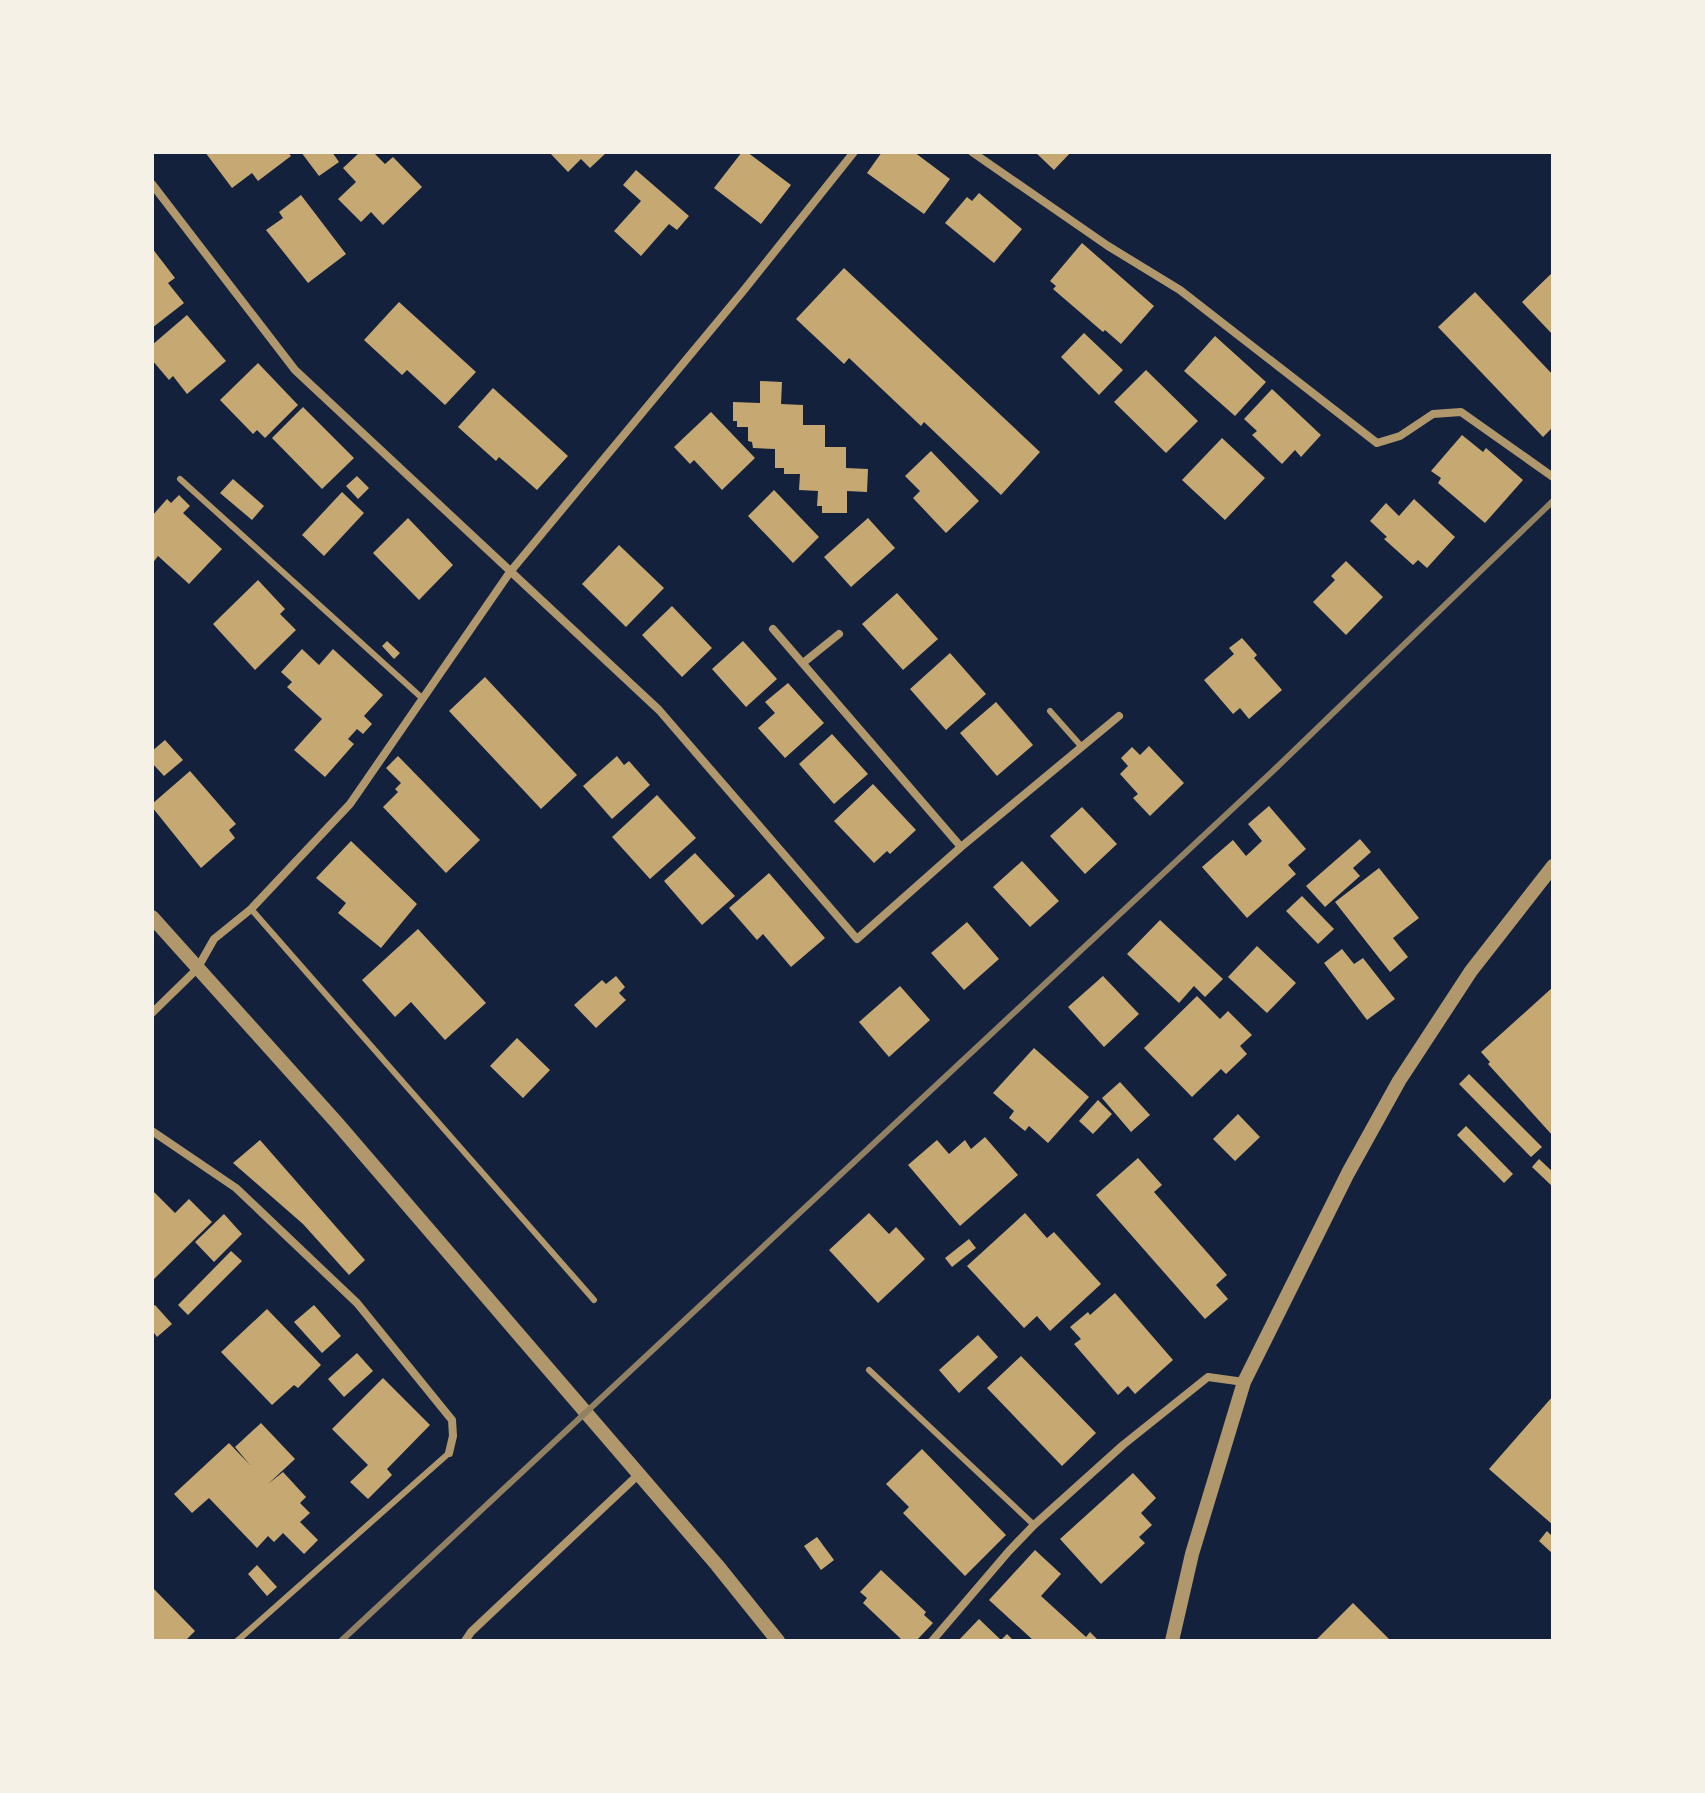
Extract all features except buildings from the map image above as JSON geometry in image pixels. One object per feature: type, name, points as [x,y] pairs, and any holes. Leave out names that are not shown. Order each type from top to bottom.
[{"type":"street","points":[[152,1013],[197,969],[214,939],[251,909],[350,804],[510,572],[724,315],[854,152]]},
{"type":"street","points":[[972,152],[1108,246],[1180,290],[1377,443],[1400,436],[1433,414],[1461,412],[1553,477]]},
{"type":"street","points":[[152,184],[295,370],[659,710],[857,939],[961,847],[1119,716]]},
{"type":"street","points":[[773,629],[961,847]]},
{"type":"street","points":[[803,663],[839,634]]},
{"type":"street","points":[[1172,1641],[1192,1554],[1244,1382],[1348,1173],[1399,1081],[1471,971],[1553,866]]},
{"type":"street","points":[[152,917],[337,1123],[717,1565],[778,1641]]},
{"type":"street","points":[[152,1131],[236,1188],[357,1303],[452,1420],[453,1436],[449,1453]]},
{"type":"street","points":[[932,1641],[1034,1525],[1123,1445],[1208,1377],[1244,1382]]},
{"type":"street","points":[[465,1641],[481,1622],[638,1475]]},
{"type":"lane","points":[[180,479],[422,698]]},
{"type":"lane","points":[[1050,711],[1081,746]]},
{"type":"lane","points":[[251,909],[594,1300]]},
{"type":"lane","points":[[869,1370],[1034,1525]]},
{"type":"lane","points":[[237,1641],[449,1453]]},
{"type":"railway","points":[[341,1641],[1275,769],[1553,501]]}]
